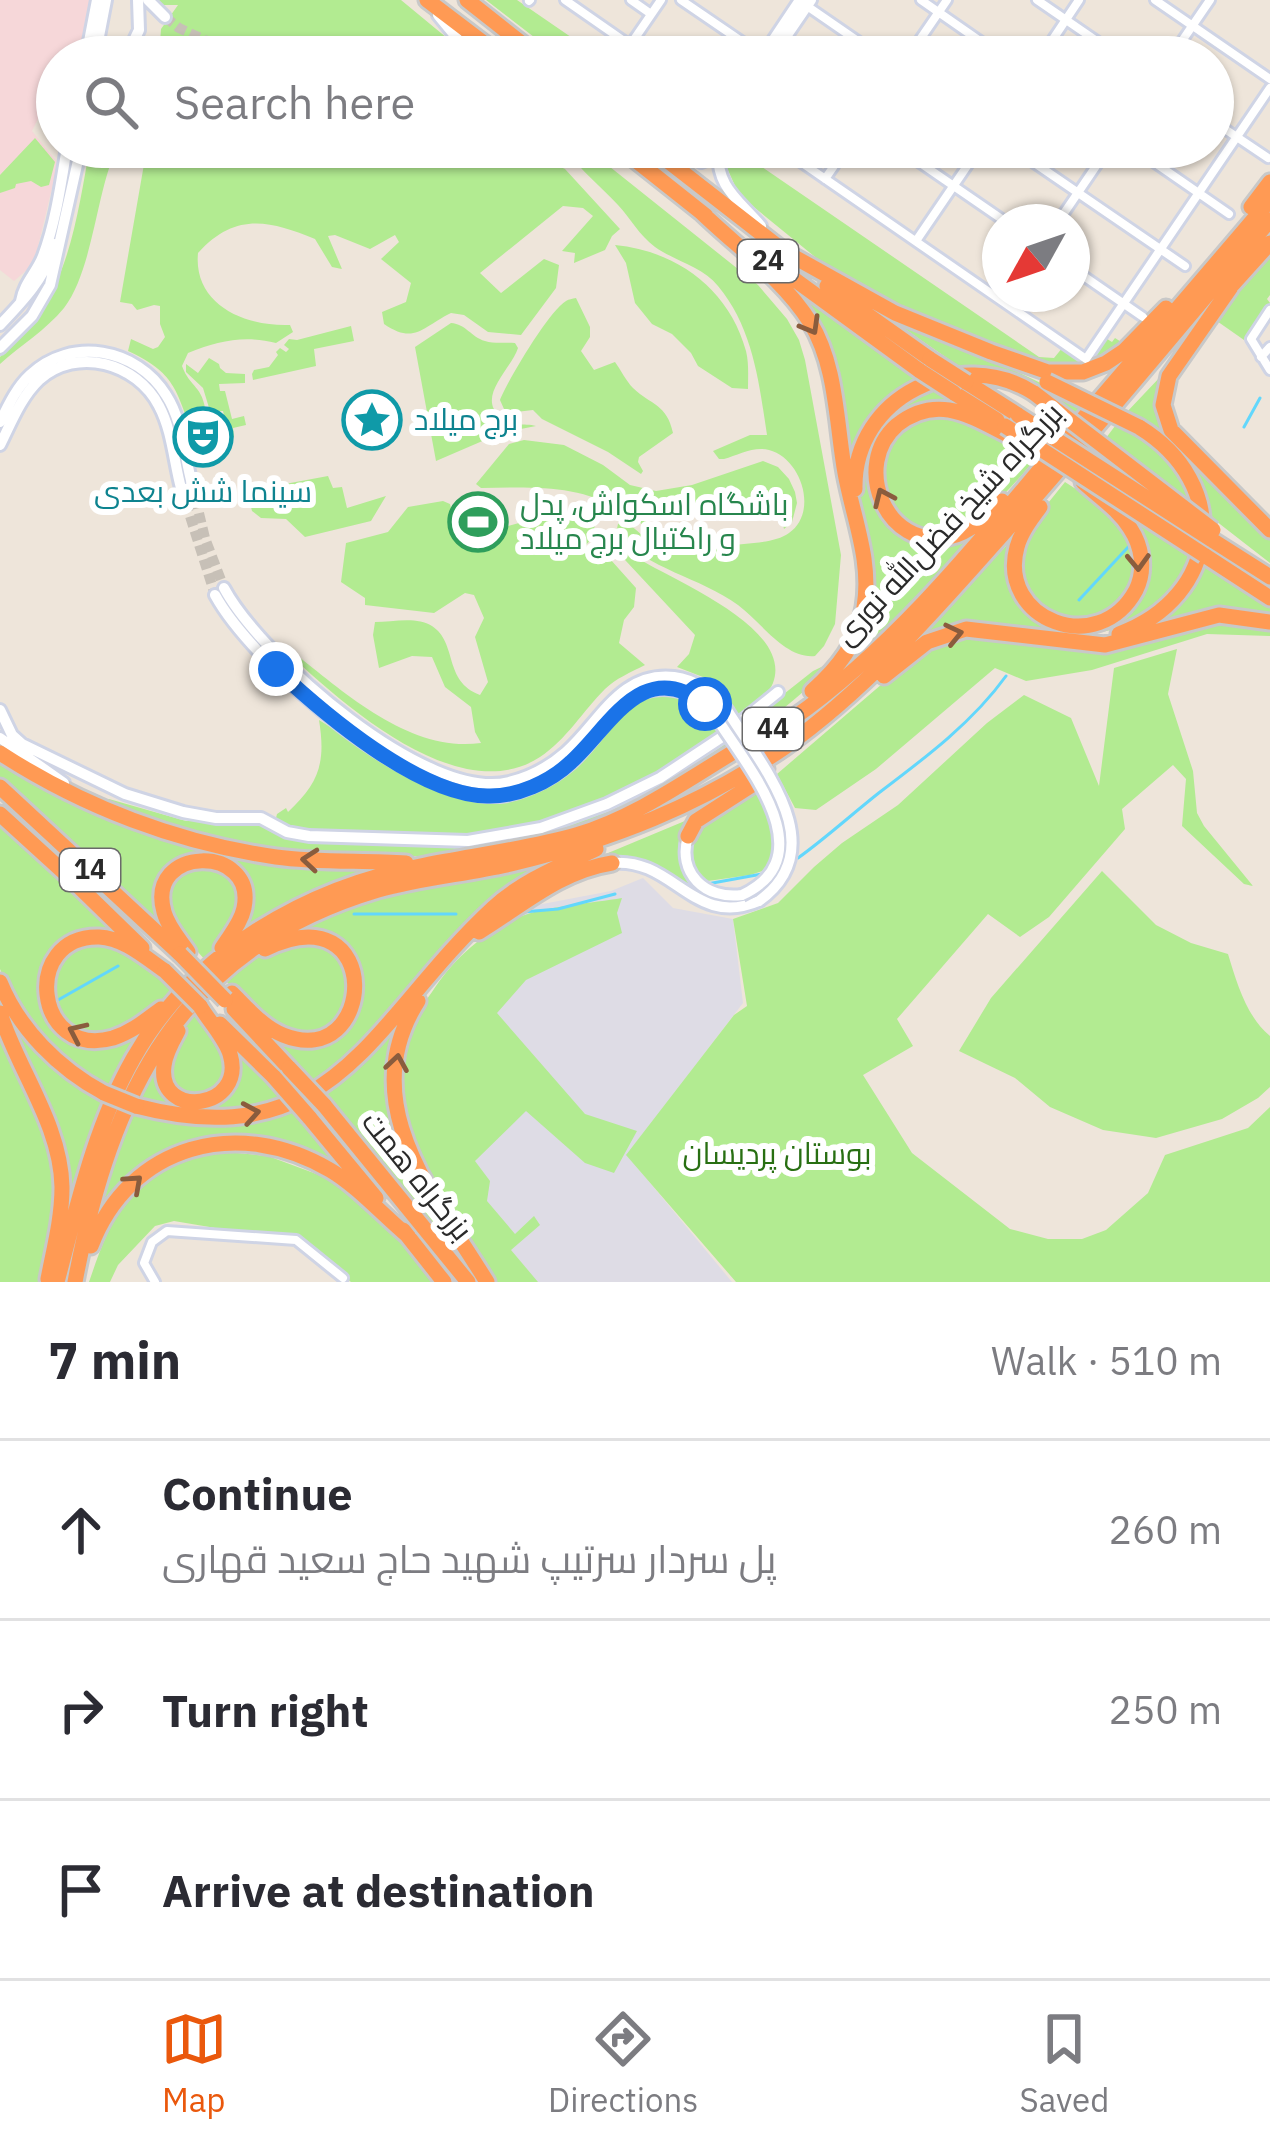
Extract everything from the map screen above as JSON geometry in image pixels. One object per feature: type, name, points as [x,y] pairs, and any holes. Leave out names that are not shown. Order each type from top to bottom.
[{"type":"highway","points":[[425,0],[474,36]]},
{"type":"highway","points":[[466,0],[512,36]]},
{"type":"highway","name":"24","points":[[645,168],[701,212],[925,365],[1210,542],[1270,598]]},
{"type":"highway","name":"24","points":[[677,168],[925,365]]},
{"type":"highway","points":[[857,525],[854,480],[860,450],[877,421],[897,401],[926,384],[968,374],[1047,383],[1094,368],[1124,351],[1270,182]]},
{"type":"highway","name":"بزرگراه شیخ فضل‌الله نوری","points":[[56,1282],[117,1090],[149,1034],[197,1008],[207,971],[252,931],[297,907],[345,887],[427,864],[496,855],[580,834],[654,800],[790,720],[886,640],[1041,469],[1270,200]]},
{"type":"highway","points":[[701,212],[784,289],[820,342],[864,555],[866,589],[855,640],[824,681],[754,740]]},
{"type":"highway","name":"بزرگراه شیخ فضل‌الله نوری","points":[[76,1282],[105,1165],[131,1096],[154,1052],[197,1008],[203,990],[288,926],[351,899],[552,854],[649,823],[697,801],[783,748],[910,636],[1071,466],[1095,430],[1270,220]]},
{"type":"highway","points":[[1095,430],[1267,247]]},
{"type":"highway","points":[[783,250],[878,305],[992,352],[1139,427],[1171,451],[1190,476],[1204,529],[1197,560],[1179,594],[1147,621],[1123,633],[1075,643]]},
{"type":"highway","points":[[1231,287],[1169,376],[1164,413],[1178,439],[1270,530]]},
{"type":"highway","points":[[1047,383],[1210,542],[1270,575]]},
{"type":"highway","points":[[1040,448],[964,414],[928,410],[910,416],[891,431],[879,451],[875,478],[884,507],[898,522],[913,532],[941,538],[961,533],[982,519],[1041,469]]},
{"type":"highway","name":"24","points":[[1011,421],[1040,448],[1210,542]]},
{"type":"highway","points":[[1071,466],[1123,517],[1138,542],[1142,565],[1134,592],[1120,610],[1100,623],[1079,627],[1054,622],[1036,610],[1023,594],[1015,568],[1022,533],[1071,466]]},
{"type":"highway","points":[[688,836],[696,821],[752,785],[783,748],[827,724],[908,655],[942,635],[984,629],[1106,645],[1219,616],[1270,622]]},
{"type":"highway","points":[[0,753],[102,808],[185,837],[276,857],[427,864]]},
{"type":"highway","name":"14","points":[[0,787],[184,953]]},
{"type":"highway","name":"14","points":[[0,814],[165,971],[197,1008],[281,1073]]},
{"type":"highway","points":[[0,982],[34,1036],[76,1076],[104,1093],[136,1106],[187,1116],[229,1117],[268,1110],[305,1097],[361,1056],[438,963],[518,888],[649,823]]},
{"type":"highway","points":[[207,971],[245,906],[240,881],[228,867],[204,859],[173,872],[164,885],[164,911],[184,953],[228,996],[274,1031],[311,1039],[334,1030],[349,1015],[356,996],[354,972],[346,956],[319,938],[280,942],[231,968]]},
{"type":"highway","points":[[460,940],[566,878],[612,863]]},
{"type":"highway","points":[[165,971],[124,944],[91,938],[71,945],[55,960],[46,977],[46,998],[63,1028],[93,1040],[197,1008]]},
{"type":"highway","points":[[438,963],[403,1032],[394,1097],[402,1132],[423,1180],[487,1282]]},
{"type":"highway","name":"14","points":[[228,996],[281,1073]]},
{"type":"highway","points":[[197,1008],[230,1054],[232,1070],[216,1097],[200,1102],[186,1101],[170,1090],[163,1070],[169,1048],[197,1008]]},
{"type":"highway","points":[[0,1012],[51,1132],[61,1173],[59,1226],[47,1282]]},
{"type":"highway","name":"بزرگراه همت","points":[[281,1073],[324,1106],[468,1282]]},
{"type":"highway","name":"بزرگراه همت","points":[[281,1073],[309,1117],[444,1282]]},
{"type":"highway","points":[[76,1282],[100,1225],[129,1185],[166,1158],[205,1145],[256,1145],[306,1158],[345,1180],[408,1236]]},
{"type":"street","points":[[98,36],[105,0]]},
{"type":"street","points":[[96,36],[105,0]]},
{"type":"street","points":[[136,36],[141,14],[138,0]]},
{"type":"street","points":[[148,0],[165,17]]},
{"type":"street","points":[[425,0],[456,36]]},
{"type":"street","points":[[565,0],[617,36]]},
{"type":"street","points":[[631,0],[651,14]]},
{"type":"street","points":[[636,36],[661,0]]},
{"type":"street","points":[[681,0],[733,36]]},
{"type":"street","points":[[921,0],[973,36]]},
{"type":"street","points":[[922,36],[947,0]]},
{"type":"street","points":[[1037,0],[1089,36]]},
{"type":"street","points":[[1055,36],[1079,0]]},
{"type":"street","points":[[1155,0],[1205,36]]},
{"type":"street","points":[[1185,36],[1210,0]]},
{"type":"street","points":[[778,36],[806,2]]},
{"type":"street","points":[[785,36],[806,2]]},
{"type":"street","points":[[806,2],[852,36]]},
{"type":"street","points":[[1234,57],[1270,84],[1234,140]]},
{"type":"street","points":[[1236,137],[1268,158]]},
{"type":"street","points":[[0,325],[37,284],[51,256],[70,168]]},
{"type":"street","points":[[0,348],[32,316],[50,286],[70,168]]},
{"type":"street","points":[[719,168],[724,185],[783,250]]},
{"type":"street","points":[[809,168],[982,283]]},
{"type":"street","points":[[825,179],[833,168]]},
{"type":"street","points":[[927,168],[982,206]]},
{"type":"street","points":[[916,241],[965,168]]},
{"type":"street","points":[[1042,168],[1185,266]]},
{"type":"street","points":[[1070,204],[1095,168]]},
{"type":"street","points":[[1162,168],[1229,214]]},
{"type":"street","points":[[1024,312],[1086,359],[1215,168]]},
{"type":"street","points":[[1090,280],[1143,317]]},
{"type":"street","points":[[1270,310],[1253,335],[1253,345],[1270,370]]},
{"type":"street","points":[[1261,357],[1270,347]]},
{"type":"street","points":[[0,422],[26,378],[42,364],[87,351],[112,354],[136,364],[169,399],[178,420],[185,480],[157,401],[133,375],[101,362],[67,365],[40,379],[23,400],[0,445]]},
{"type":"street","points":[[219,591],[234,618],[314,703],[369,746],[432,781],[500,796],[524,790],[551,778],[622,706],[660,689],[683,692],[722,713],[781,797],[789,816],[792,846],[774,888],[759,901],[738,908],[710,906],[652,870],[612,863]]},
{"type":"street","points":[[0,710],[12,735],[36,752],[125,794],[183,812],[261,818],[287,832],[309,836],[468,841],[542,828],[632,793],[707,748],[778,692]]},
{"type":"street","points":[[688,836],[685,858],[691,874],[718,896],[742,895],[762,883],[776,863],[778,820],[722,713]]},
{"type":"street","points":[[0,738],[102,808]]},
{"type":"street","points":[[155,1282],[144,1263],[152,1243],[167,1231],[296,1240],[343,1278]]},
{"type":"shaded area","points":[[0,0],[94,0],[85,36],[36,36],[36,123],[32,131],[36,168],[57,168],[29,268],[14,281],[0,270]]},
{"type":"shaded area","points":[[643,878],[673,908],[733,919],[743,1003],[627,1155],[732,1282],[501,1282],[445,1160],[481,946],[532,906],[611,891]]},
{"type":"green space","points":[[156,0],[401,0],[445,36],[160,36],[178,5],[159,5]]},
{"type":"green space","points":[[486,0],[517,0],[569,36],[533,36]]},
{"type":"green space","points":[[35,138],[36,168],[53,168],[49,185],[41,187],[31,181],[0,193],[0,175]]},
{"type":"green space","points":[[86,168],[110,168],[74,292],[57,316],[0,364],[0,357],[45,304],[72,239]]},
{"type":"green space","points":[[143,168],[563,168],[620,229],[605,250],[574,263],[575,253],[562,251],[593,216],[583,208],[563,206],[480,273],[501,293],[544,259],[559,265],[556,288],[521,335],[488,332],[464,315],[451,313],[411,333],[384,324],[382,312],[406,302],[411,283],[381,259],[399,242],[395,235],[370,249],[328,236],[342,269],[332,267],[315,239],[298,232],[268,224],[225,231],[198,253],[204,286],[213,299],[240,317],[290,325],[293,332],[276,343],[231,340],[188,353],[182,366],[202,397],[203,416],[211,432],[193,436],[172,384],[156,367],[128,351],[131,339],[158,347],[165,337],[160,306],[137,310],[120,302]]},
{"type":"green space","points":[[581,168],[611,168],[758,285],[799,340],[841,555],[835,624],[815,656],[784,646],[738,605],[643,556],[616,533],[623,521],[656,546],[677,551],[767,541],[783,537],[798,524],[804,500],[797,474],[780,455],[758,449],[719,459],[713,451],[750,435],[767,435],[753,356],[739,320],[712,279],[655,247]]},
{"type":"green space","points":[[727,168],[764,168],[1039,357],[1054,358],[1063,347],[1086,363],[1104,337],[1126,345],[1098,363],[1050,368],[859,289],[739,195]]},
{"type":"green space","points":[[615,245],[659,255],[713,292],[727,309],[746,351],[748,389],[732,388],[698,366],[672,334],[652,324],[635,303],[626,263]]},
{"type":"green space","points":[[1270,254],[1270,303],[1244,340],[1214,319]]},
{"type":"green space","points":[[576,298],[590,327],[581,351],[594,370],[615,362],[630,385],[662,410],[670,423],[673,433],[639,457],[641,474],[533,410],[504,409],[500,400],[550,318],[566,301]]},
{"type":"green space","points":[[806,299],[925,379],[899,395],[852,471],[826,337]]},
{"type":"green space","points":[[886,316],[950,340],[1087,405],[1076,414],[1016,377],[986,367],[960,367]]},
{"type":"green space","points":[[451,323],[485,341],[515,343],[515,356],[494,391],[494,408],[511,422],[536,426],[501,433],[436,461],[415,347]]},
{"type":"green space","points":[[351,326],[354,341],[314,349],[316,366],[253,380],[254,370],[269,367],[280,348],[289,349],[284,345],[289,339]]},
{"type":"green space","points":[[209,358],[226,373],[245,374],[245,383],[219,384],[232,419],[244,416],[246,425],[233,428],[234,437],[226,439],[223,411],[210,411],[203,388],[186,372],[186,364],[198,373]]},
{"type":"green space","points":[[1162,375],[1163,421],[1270,536],[1270,563],[1207,514],[1193,472],[1179,451],[1125,414]]},
{"type":"green space","points":[[931,384],[997,426],[939,406],[881,439],[883,511],[938,541],[1004,503],[883,636],[813,696],[840,668],[869,566],[858,493],[859,467],[878,425]]},
{"type":"green space","points":[[952,414],[1005,439],[1034,461],[981,516],[955,531],[934,533],[905,524],[879,483],[887,443],[915,418]]},
{"type":"green space","points":[[1118,422],[1167,451],[1197,507],[1106,438]]},
{"type":"green space","points":[[524,440],[564,445],[630,485],[656,491],[692,485],[763,461],[778,467],[789,479],[797,503],[792,522],[784,529],[779,506],[651,506],[648,529],[609,503],[589,496],[476,484],[509,444]]},
{"type":"green space","points":[[328,476],[333,488],[342,487],[347,508],[386,496],[371,521],[305,537],[286,519],[261,518],[252,511],[247,491]]},
{"type":"green space","points":[[1065,482],[1102,506],[1132,535],[1136,575],[1130,591],[1097,621],[1054,618],[1026,592],[1018,562],[1032,523]]},
{"type":"green space","points":[[450,504],[459,540],[519,523],[523,508],[525,515],[558,513],[595,525],[592,538],[580,552],[602,550],[636,588],[634,607],[624,620],[619,643],[645,665],[609,685],[540,757],[509,770],[475,770],[406,745],[342,700],[290,655],[294,653],[358,702],[405,730],[455,744],[481,743],[471,707],[445,687],[432,657],[412,656],[379,668],[373,635],[375,622],[412,620],[432,626],[445,642],[461,681],[480,695],[488,682],[475,637],[484,618],[474,595],[465,593],[434,613],[365,605],[365,598],[341,582],[346,543],[388,532],[408,507]]},
{"type":"green space","points":[[1140,525],[1193,556],[1163,600],[1138,619],[1085,635],[976,621],[929,631],[1009,543],[1014,546],[1013,573],[1058,628],[1130,610],[1148,569]]},
{"type":"green space","points":[[610,531],[632,554],[726,608],[765,643],[775,662],[773,683],[763,696],[738,714],[708,679],[677,667],[689,654],[695,635],[606,539]]},
{"type":"green space","points":[[1200,561],[1270,606],[1270,613],[1217,610],[1134,631]]},
{"type":"green space","points":[[1215,622],[1270,628],[1270,636],[1207,634],[1092,670],[1026,681],[995,668],[876,769],[816,810],[795,808],[777,774],[917,654],[944,640],[977,635],[1101,651]]},
{"type":"green space","name":"بوستان پردیسان","points":[[1177,649],[1168,694],[1193,771],[1197,813],[1253,886],[1244,884],[1182,826],[1186,779],[1173,765],[1122,809],[1125,829],[1049,917],[1020,937],[988,914],[897,1019],[913,1046],[863,1075],[912,1153],[1010,1229],[1048,1239],[1082,1239],[1106,1230],[1148,1193],[1165,1155],[1248,1128],[1270,1107],[1270,1282],[736,1282],[626,1155],[734,1015],[747,1006],[733,919],[778,903],[842,843],[898,805],[1024,695],[1071,718],[1099,786],[1114,668]]},
{"type":"green space","points":[[836,660],[764,723],[681,777],[588,822],[491,848],[394,857],[296,853],[208,837],[104,801],[186,821],[252,822],[296,838],[336,843],[459,844],[591,815],[746,724],[813,671]]},
{"type":"green space","points":[[664,692],[694,700],[723,733],[639,786],[632,785],[552,822],[466,839],[293,831],[275,822],[277,814],[286,808],[288,812],[299,801],[318,771],[319,720],[424,785],[470,800],[495,799],[554,779],[628,705]]},
{"type":"green space","points":[[0,759],[176,841],[402,866],[241,933],[246,887],[201,856],[159,891],[186,951],[0,778]]},
{"type":"green space","points":[[756,788],[774,827],[769,869],[701,882],[691,866],[693,837],[714,814]]},
{"type":"green space","points":[[692,818],[679,855],[693,891],[650,864],[626,858],[553,876]]},
{"type":"green space","points":[[0,824],[143,954],[77,938],[42,987],[81,1041],[156,1017],[112,1091],[45,1040],[19,1007],[0,969]]},
{"type":"green space","points":[[571,853],[542,868],[372,1039],[314,1087],[238,1004],[296,1044],[354,1015],[361,990],[351,955],[290,935],[309,920],[421,884]]},
{"type":"green space","points":[[224,868],[242,900],[219,945],[205,960],[171,921],[168,885],[182,869]]},
{"type":"green space","points":[[1102,871],[1156,925],[1191,943],[1228,954],[1249,1009],[1270,1036],[1270,1087],[1222,1119],[1156,1138],[1103,1130],[1050,1107],[1015,1078],[959,1051],[991,998]]},
{"type":"green space","points":[[622,898],[617,913],[622,933],[526,980],[497,1013],[585,1114],[637,1131],[614,1173],[585,1163],[526,1111],[475,1161],[490,1181],[487,1201],[515,1234],[534,1216],[540,1225],[511,1250],[538,1282],[495,1282],[437,1192],[409,1126],[402,1093],[403,1058],[412,1023],[450,968],[495,929],[557,907]]},
{"type":"green space","points":[[107,941],[153,969],[174,990],[125,1029],[90,1036],[63,1024],[49,976],[72,948]]},
{"type":"green space","points":[[290,941],[330,946],[352,978],[343,1017],[320,1032],[303,1034],[278,1027],[225,980],[263,953]]},
{"type":"green space","points":[[426,984],[407,1015],[391,1102],[482,1282],[474,1282],[320,1093]]},
{"type":"green space","points":[[0,991],[9,1009],[109,1099],[52,1282],[66,1199]]},
{"type":"green space","points":[[194,1010],[215,1034],[228,1072],[213,1094],[184,1096],[167,1077],[174,1045]]},
{"type":"green space","points":[[0,1027],[46,1133],[58,1186],[42,1282],[0,1282]]},
{"type":"green space","points":[[225,1039],[285,1101],[231,1113],[135,1101],[165,1051],[171,1097],[227,1091]]},
{"type":"green space","points":[[291,1107],[375,1205],[277,1144],[169,1152],[88,1245],[132,1108],[147,1113]]},
{"type":"green space","points":[[216,1151],[268,1156],[338,1182],[390,1229],[432,1282],[351,1282],[295,1236],[174,1221],[155,1226],[118,1265],[110,1282],[89,1282],[117,1214],[138,1186],[169,1165]]},
{"type":"waterway","points":[[1244,427],[1260,398]]},
{"type":"waterway","points":[[1079,600],[1130,545]]},
{"type":"waterway","points":[[798,858],[948,738],[1006,676]]},
{"type":"waterway","points":[[707,884],[762,874]]},
{"type":"waterway","points":[[523,912],[558,909],[615,894]]},
{"type":"waterway","points":[[354,914],[456,914]]},
{"type":"waterway","points":[[58,1000],[118,966]]},
{"type":"tunnel","points":[[165,17],[196,36]]},
{"type":"tunnel","points":[[192,484],[224,588]]},
{"type":"tunnel","points":[[181,488],[215,595]]},
{"type":"place","name":"برج میلاد","points":[[372,420]]},
{"type":"place","name":"سینما شش بعدی","points":[[203,437]]},
{"type":"place","name":"باشگاه اسکواش، پدل و راکتبال برج میلاد","points":[[478,522]]},
{"type":"route","points":[[276,669],[337,723],[379,752],[432,781],[488,796],[524,790],[551,778],[635,696],[676,690],[705,704]]}]
